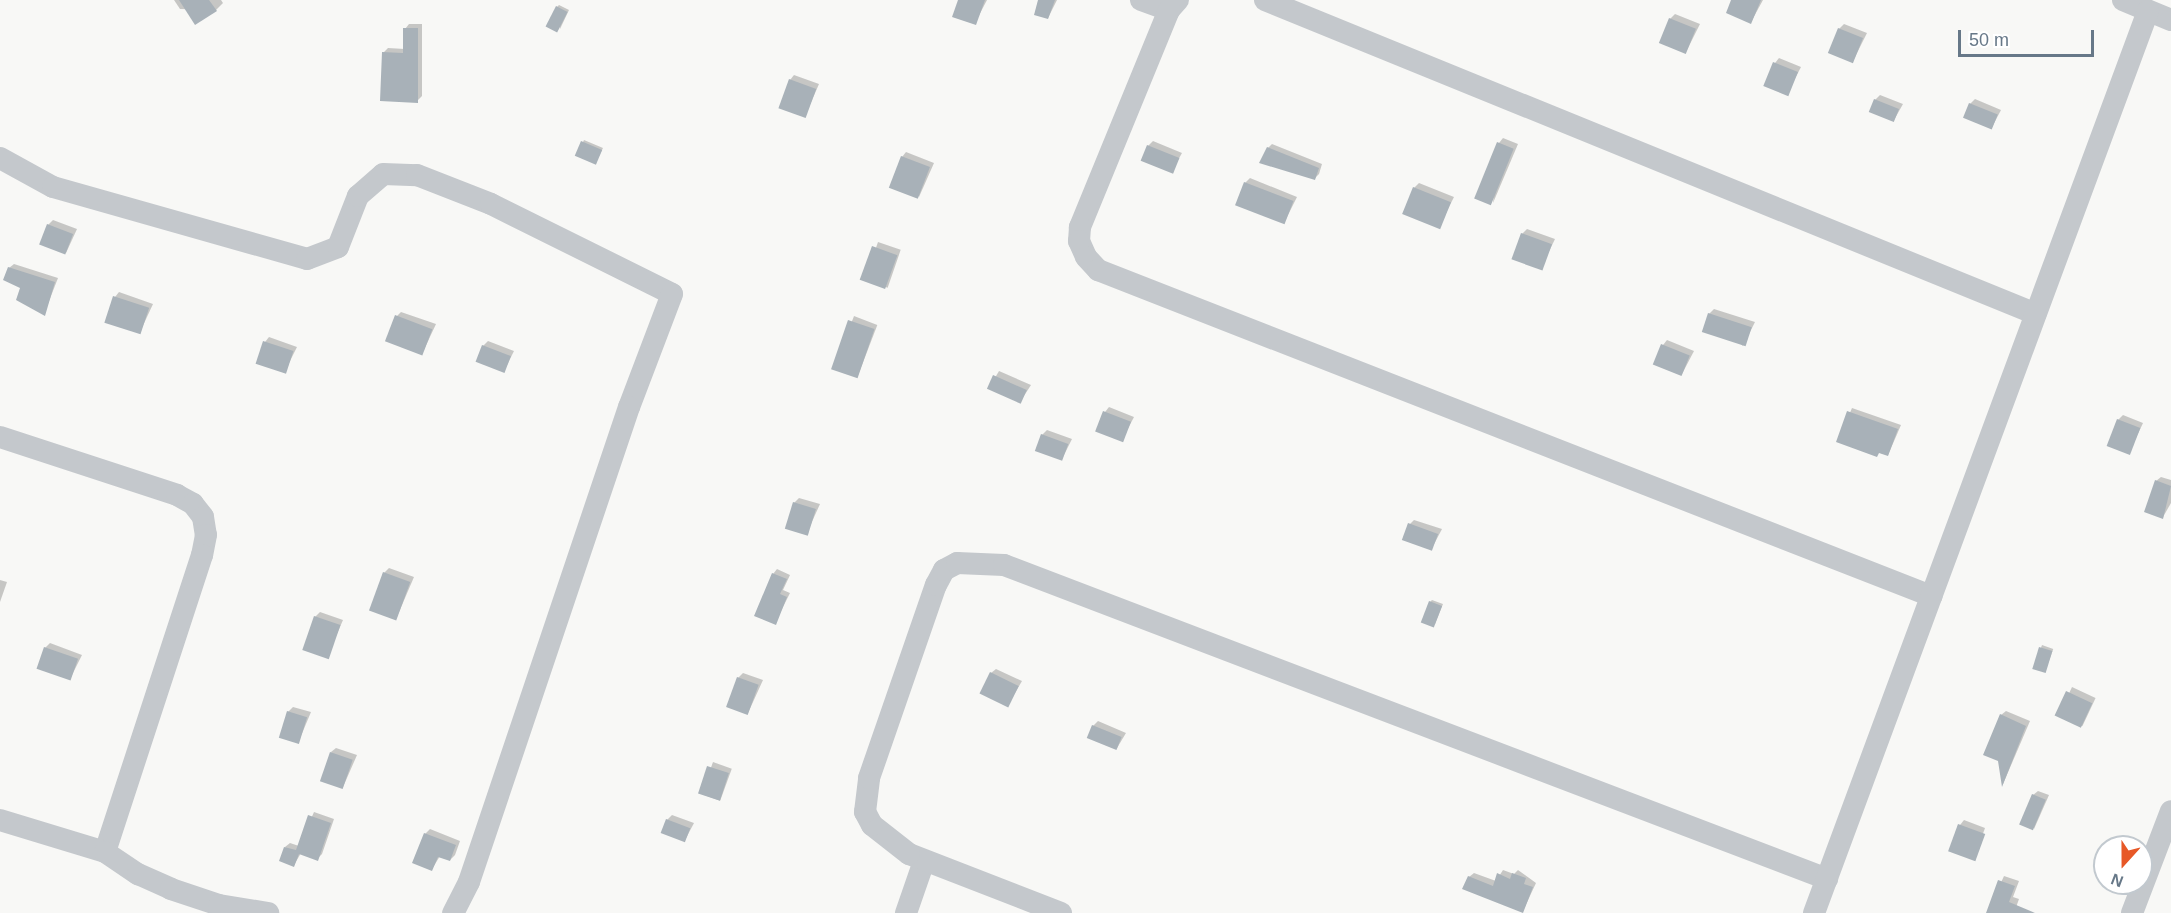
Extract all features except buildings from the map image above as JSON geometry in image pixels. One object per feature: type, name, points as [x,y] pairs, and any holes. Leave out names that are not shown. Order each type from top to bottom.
[{"type":"street","points":[[1141,0],[1173,5],[1080,227],[1079,241],[1086,257],[1098,270],[1932,596]]},
{"type":"street","points":[[1265,0],[2036,314]]},
{"type":"street","points":[[2123,0],[2171,20]]},
{"type":"street","points":[[1814,913],[2148,11]]},
{"type":"street","points":[[0,158],[53,187],[307,259],[338,247],[358,196],[383,174],[417,175],[491,204],[672,294],[629,407],[469,882],[453,913]]},
{"type":"street","points":[[0,437],[177,495],[193,504],[203,517],[206,535],[202,555],[105,852]]},
{"type":"street","points":[[1061,913],[924,861],[889,841],[872,825],[865,812],[865,792],[936,585],[944,570],[957,563],[979,562],[1004,565],[1827,879]]},
{"type":"street","points":[[2132,913],[2171,811]]},
{"type":"street","points":[[0,820],[105,852],[138,874],[171,889],[219,905],[268,913]]},
{"type":"street","points":[[906,913],[924,861]]}]
